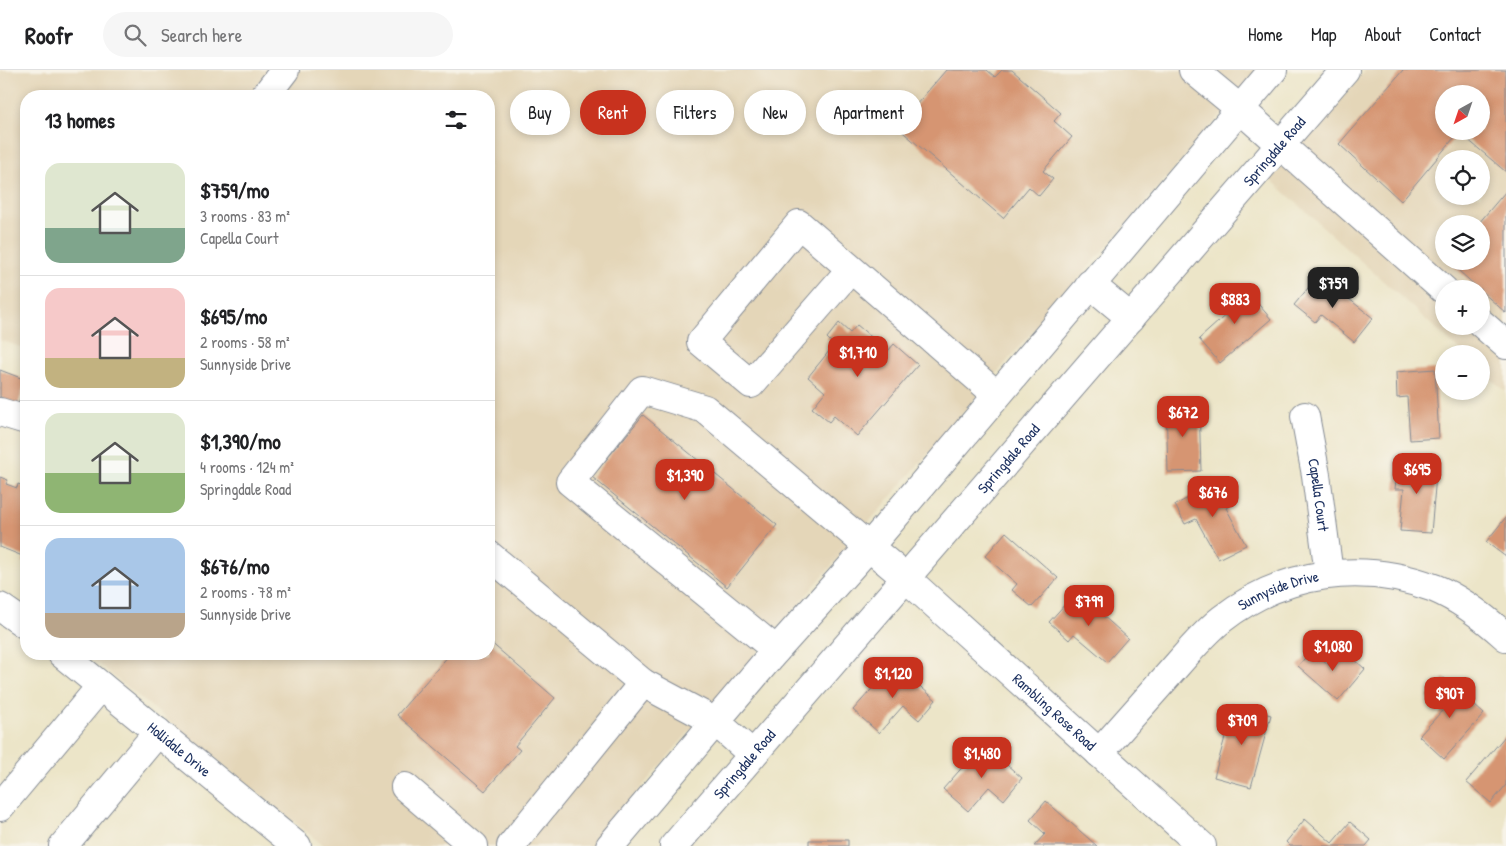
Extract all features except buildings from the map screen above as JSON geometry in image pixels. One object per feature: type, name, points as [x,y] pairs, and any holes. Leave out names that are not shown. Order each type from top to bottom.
[{"type":"street","points":[[269,90],[285,70]]},
{"type":"street","points":[[610,846],[776,650],[869,547],[1273,70]]},
{"type":"street","name":"Springdale Road","points":[[674,846],[1345,70]]},
{"type":"street","points":[[1204,73],[1240,108],[1435,282]]},
{"type":"street","points":[[852,269],[751,384],[700,342],[799,224],[852,269],[997,395]]},
{"type":"street","points":[[1090,284],[1131,318]]},
{"type":"street","points":[[1490,331],[1506,345]]},
{"type":"street","name":"Rambling Rose Road","points":[[776,650],[570,482],[642,390],[705,409],[906,578],[1202,846]]},
{"type":"street","points":[[0,412],[20,418]]},
{"type":"street","name":"Capella Court","points":[[1304,416],[1316,475],[1329,574]]},
{"type":"street","points":[[495,570],[643,683],[716,722],[752,754]]},
{"type":"street","name":"Sunnyside Drive","points":[[1099,753],[1186,654],[1221,620],[1242,604],[1270,590],[1311,576],[1382,574],[1435,589],[1472,609],[1506,637]]},
{"type":"street","points":[[0,607],[20,621]]},
{"type":"street","name":"Hollidale Drive","points":[[69,660],[297,846]]},
{"type":"street","points":[[511,846],[643,683]]},
{"type":"street","points":[[0,807],[101,686]]},
{"type":"street","points":[[63,846],[158,732]]},
{"type":"street","points":[[405,787],[474,846]]},
{"type":"shaded area","points":[[0,70],[1260,70],[1033,331],[591,846],[324,846],[93,660],[495,660],[495,90],[20,90],[20,347],[0,340]]},
{"type":"shaded area","points":[[1365,70],[1506,70],[1506,392],[1490,378],[1490,345],[1454,345],[1443,335],[1490,335],[1490,280],[1435,280],[1435,328],[1270,179]]}]
